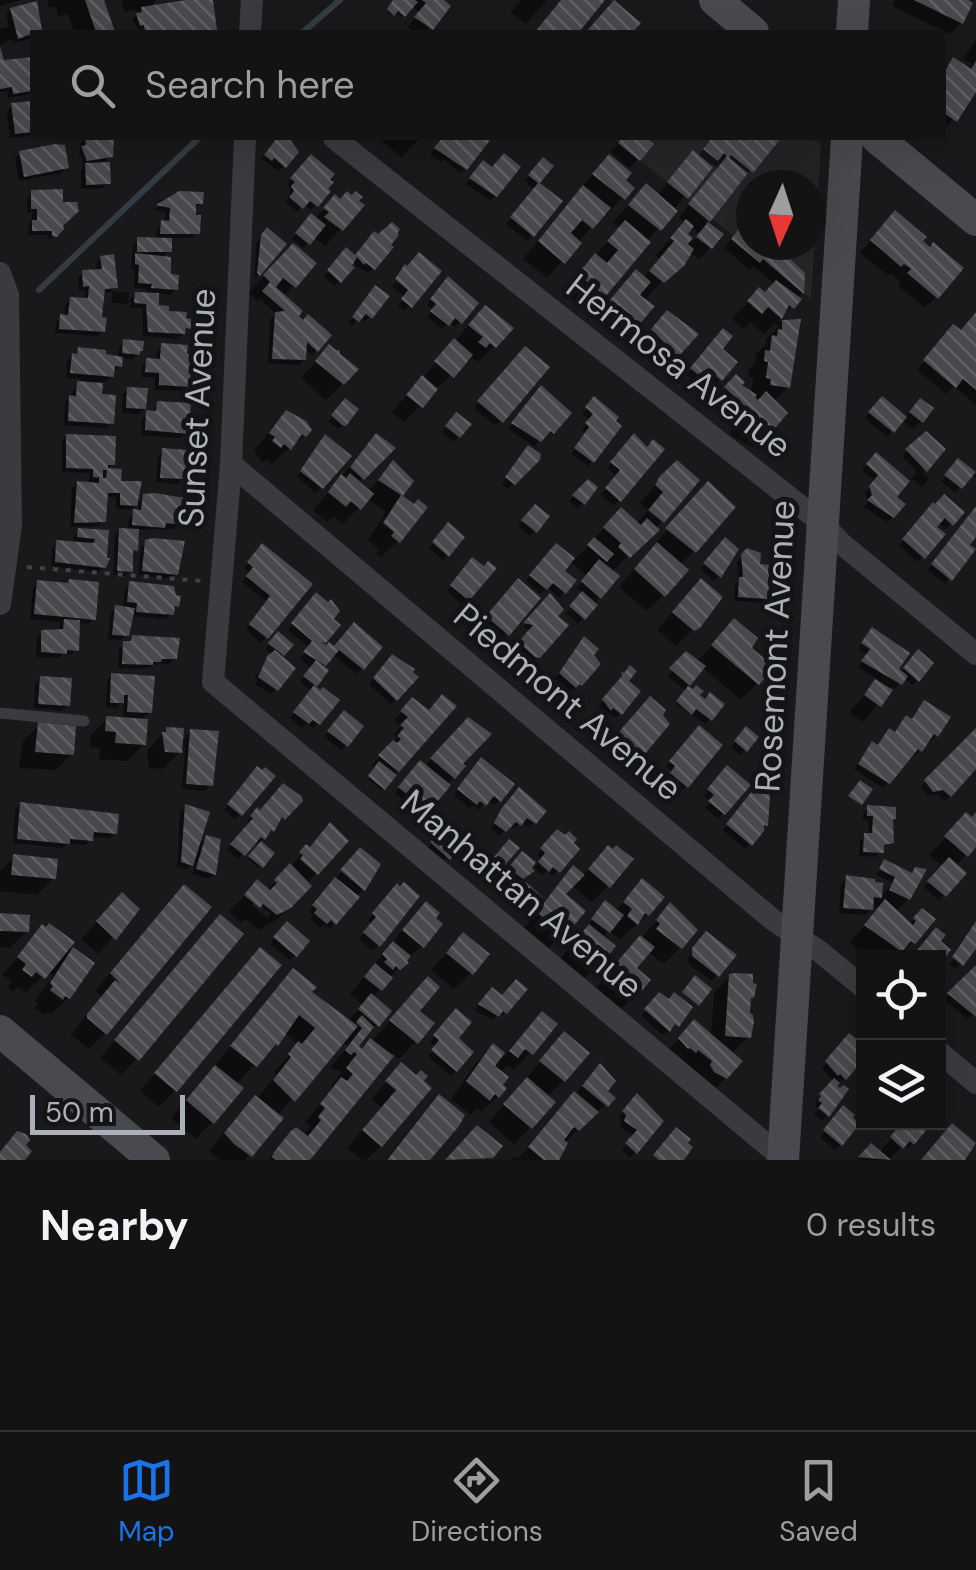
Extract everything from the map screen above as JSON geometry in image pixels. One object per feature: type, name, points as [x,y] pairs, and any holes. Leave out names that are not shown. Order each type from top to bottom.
[{"type":"street","points":[[250,30],[252,0]]},
{"type":"street","points":[[715,0],[751,30]]},
{"type":"street","points":[[852,30],[854,0]]},
{"type":"street","name":"Sunset Avenue","points":[[214,682],[231,464],[245,140]]},
{"type":"street","name":"Hermosa Avenue","points":[[337,140],[822,523],[842,544],[976,654]]},
{"type":"street","name":"Rosemont Avenue","points":[[784,1160],[847,140]]},
{"type":"street","points":[[879,140],[976,220]]},
{"type":"street","points":[[0,273],[8,295],[11,525],[0,604]]},
{"type":"street","name":"Piedmont Avenue","points":[[231,464],[773,920],[856,982]]},
{"type":"street","name":"Manhattan Avenue","points":[[214,682],[784,1160]]},
{"type":"street","points":[[0,1031],[154,1160]]},
{"type":"street","points":[[946,1058],[976,1082]]},
{"type":"lane","points":[[0,713],[84,721]]},
{"type":"path","points":[[5,566],[222,582]]},
{"type":"shaded area","points":[[615,140],[815,140],[821,145],[819,170],[736,170],[736,238]]},
{"type":"shaded area","points":[[763,260],[814,260],[811,299]]},
{"type":"building","points":[[85,0],[104,0],[114,30],[95,30]]},
{"type":"building","points":[[213,0],[217,30],[145,30],[136,13],[142,12],[141,7]]},
{"type":"building","points":[[393,0],[418,2],[405,17],[398,11],[394,16],[387,9]]},
{"type":"building","points":[[422,0],[444,0],[451,6],[433,30],[414,17],[426,3]]},
{"type":"building","points":[[561,0],[605,0],[581,30],[537,30]]},
{"type":"building","points":[[614,0],[641,23],[635,30],[588,30]]},
{"type":"building","points":[[914,0],[968,0],[973,3],[963,24]]},
{"type":"building","points":[[37,1],[42,30],[30,30],[30,34],[18,39],[10,8]]},
{"type":"building","points":[[0,47],[4,60],[30,57],[30,91],[13,94],[12,87],[0,89]]},
{"type":"building","points":[[953,57],[971,69],[976,61],[976,92],[957,122],[946,114],[946,69]]},
{"type":"building","points":[[30,101],[30,132],[15,134],[11,103]]},
{"type":"building","points":[[85,140],[114,140],[113,157],[87,161],[81,146],[86,145]]},
{"type":"building","points":[[275,140],[290,140],[299,152],[286,168],[264,155]]},
{"type":"building","points":[[440,140],[490,140],[467,170],[434,148]]},
{"type":"building","points":[[649,140],[654,144],[640,161],[618,143]]},
{"type":"building","points":[[710,140],[779,140],[755,170],[724,153],[718,161],[703,149]]},
{"type":"building","points":[[65,145],[69,168],[24,177],[19,151]]},
{"type":"building","points":[[693,150],[713,167],[688,199],[667,182]]},
{"type":"building","points":[[504,153],[521,167],[497,197],[469,178],[483,160],[492,167]]},
{"type":"building","points":[[311,154],[335,174],[330,180],[334,182],[318,207],[310,201],[303,209],[289,197],[295,182],[290,178]]},
{"type":"building","points":[[609,154],[632,173],[626,180],[635,188],[625,200],[592,174]]},
{"type":"building","points":[[727,156],[744,170],[736,170],[736,188],[710,222],[688,204]]},
{"type":"building","points":[[543,157],[554,166],[540,183],[563,201],[534,237],[510,217],[538,183],[528,175]]},
{"type":"building","points":[[110,162],[111,184],[86,185],[85,163]]},
{"type":"building","points":[[646,183],[678,211],[661,231],[628,205]]},
{"type":"building","points":[[583,185],[611,208],[593,229],[582,220],[571,233],[582,243],[565,264],[538,241]]},
{"type":"building","points":[[63,189],[63,202],[77,202],[79,211],[57,237],[52,236],[52,231],[32,231],[37,209],[31,209],[31,190]]},
{"type":"building","points":[[179,191],[204,192],[203,204],[196,204],[196,215],[201,215],[200,234],[160,234],[161,220],[169,221],[170,208],[156,205]]},
{"type":"building","points":[[347,191],[363,197],[359,201],[365,205],[343,231],[324,217],[329,212],[323,208],[335,194],[340,199]]},
{"type":"building","points":[[895,210],[927,237],[923,241],[930,247],[933,242],[964,268],[938,299],[907,273],[911,269],[904,264],[901,267],[870,240]]},
{"type":"building","points":[[311,213],[326,225],[310,245],[295,233]]},
{"type":"building","points":[[686,219],[694,226],[688,234],[693,238],[688,244],[694,249],[684,266],[664,283],[649,271]]},
{"type":"building","points":[[625,220],[651,242],[605,297],[578,274],[595,253],[607,263],[618,250],[607,241]]},
{"type":"building","points":[[392,222],[400,229],[399,235],[375,270],[357,257],[352,266],[355,267],[341,283],[327,270],[346,247],[355,255],[374,231],[378,234]]},
{"type":"building","points":[[708,222],[724,234],[712,249],[696,237]]},
{"type":"building","points":[[267,227],[287,244],[260,276],[257,273],[261,235]]},
{"type":"building","points":[[137,237],[172,238],[172,252],[137,252]]},
{"type":"building","points":[[293,243],[317,263],[296,288],[283,278],[276,287],[303,311],[299,316],[303,320],[308,314],[332,335],[318,352],[307,342],[306,360],[272,359],[275,312],[285,311],[262,291],[270,282],[263,275]]},
{"type":"building","points":[[419,252],[442,271],[412,308],[401,299],[408,290],[395,279]]},
{"type":"building","points":[[135,253],[171,257],[171,274],[179,275],[178,290],[138,283]]},
{"type":"building","points":[[114,254],[118,288],[105,289],[105,332],[59,329],[60,314],[68,315],[70,297],[88,298],[89,286],[83,287],[82,270],[102,269],[100,256]]},
{"type":"building","points":[[764,260],[791,260],[805,273],[804,294]]},
{"type":"building","points":[[636,269],[651,282],[640,295],[655,306],[638,326],[609,301]]},
{"type":"building","points":[[448,276],[479,303],[462,324],[455,318],[449,326],[430,311],[436,304],[430,299]]},
{"type":"building","points":[[776,280],[802,299],[794,309],[789,305],[782,319],[768,307],[762,314],[747,301],[759,287],[765,292]]},
{"type":"building","points":[[375,285],[390,296],[372,319],[366,314],[359,322],[352,317]]},
{"type":"building","points":[[135,292],[159,293],[159,305],[169,306],[169,311],[187,312],[191,329],[186,328],[185,334],[148,332],[146,304],[134,303]]},
{"type":"building","points":[[485,305],[514,328],[496,348],[490,343],[486,348],[478,342],[483,337],[468,325]]},
{"type":"building","points":[[667,310],[699,334],[678,357],[651,329]]},
{"type":"building","points":[[976,312],[976,390],[963,379],[956,388],[923,360],[953,324],[961,330]]},
{"type":"building","points":[[801,319],[790,388],[770,385],[771,379],[766,378],[768,362],[764,361],[772,335],[777,336],[778,329],[782,330],[782,320]]},
{"type":"building","points":[[723,328],[733,336],[723,349],[738,362],[722,381],[709,370],[702,378],[690,368]]},
{"type":"building","points":[[454,338],[473,355],[454,378],[434,361]]},
{"type":"building","points":[[123,339],[144,341],[140,355],[122,353]]},
{"type":"building","points":[[161,343],[188,345],[187,354],[192,354],[190,387],[159,385],[159,373],[145,372],[146,358],[160,359]]},
{"type":"building","points":[[329,344],[359,369],[344,385],[315,361]]},
{"type":"building","points":[[525,346],[550,367],[503,423],[477,401]]},
{"type":"building","points":[[78,347],[106,350],[106,354],[123,357],[122,367],[115,366],[114,377],[70,373],[72,353],[77,354]]},
{"type":"building","points":[[736,374],[758,400],[766,391],[788,413],[771,433],[749,419],[745,414],[749,410],[724,387]]},
{"type":"building","points":[[422,375],[438,389],[423,408],[406,395]]},
{"type":"building","points":[[77,381],[103,383],[102,394],[116,395],[114,424],[68,421],[69,395],[76,396]]},
{"type":"building","points":[[541,385],[572,413],[554,434],[551,431],[541,442],[511,423]]},
{"type":"building","points":[[127,387],[148,388],[146,409],[126,408]]},
{"type":"building","points":[[594,396],[619,417],[616,421],[622,426],[594,463],[574,448],[589,427],[585,423],[593,414],[585,407]]},
{"type":"building","points":[[882,396],[907,417],[894,433],[868,412]]},
{"type":"building","points":[[345,398],[359,409],[346,426],[331,415]]},
{"type":"building","points":[[920,398],[934,408],[923,423],[909,412]]},
{"type":"building","points":[[157,401],[191,403],[189,434],[145,430],[146,410],[156,411]]},
{"type":"building","points":[[286,410],[306,421],[312,430],[306,437],[302,434],[291,450],[284,444],[281,448],[269,433]]},
{"type":"building","points":[[456,412],[472,424],[460,438],[445,426]]},
{"type":"building","points":[[926,431],[946,449],[927,472],[905,449]]},
{"type":"building","points":[[376,433],[396,448],[364,480],[350,467]]},
{"type":"building","points":[[634,433],[647,447],[653,439],[665,449],[621,502],[605,488],[620,470],[610,462]]},
{"type":"building","points":[[66,434],[116,436],[115,465],[108,468],[122,469],[121,481],[142,481],[137,506],[120,505],[120,493],[108,493],[106,522],[74,523],[77,481],[99,483],[99,478],[103,478],[93,477],[93,469],[66,468]]},
{"type":"building","points":[[325,434],[352,456],[323,489],[300,471]]},
{"type":"building","points":[[528,445],[541,454],[540,460],[515,485],[505,477]]},
{"type":"building","points":[[162,448],[187,450],[186,465],[192,466],[191,474],[186,474],[185,479],[160,478]]},
{"type":"building","points":[[876,452],[910,481],[897,497],[906,504],[894,518],[867,500],[872,495],[869,486],[878,475],[866,464]]},
{"type":"building","points":[[958,458],[976,472],[962,489],[944,475]]},
{"type":"building","points":[[393,460],[414,481],[403,496],[414,504],[418,499],[428,507],[400,543],[383,523],[401,495],[378,480]]},
{"type":"building","points":[[677,460],[700,480],[664,523],[648,510],[663,492],[655,485],[660,476]]},
{"type":"building","points":[[350,473],[374,494],[361,510],[351,501],[346,507],[328,492],[341,474],[346,478]]},
{"type":"building","points":[[588,479],[598,487],[585,505],[572,495]]},
{"type":"building","points":[[708,481],[736,507],[696,553],[665,528]]},
{"type":"building","points":[[143,494],[184,498],[187,516],[183,515],[182,525],[132,525],[133,509],[141,510]]},
{"type":"building","points":[[944,494],[965,512],[953,526],[945,518],[937,527],[946,534],[925,559],[902,539]]},
{"type":"building","points":[[535,504],[550,516],[537,533],[521,520]]},
{"type":"building","points":[[976,506],[976,537],[970,545],[976,549],[952,581],[931,564]]},
{"type":"building","points":[[621,507],[641,525],[647,518],[660,530],[630,558],[618,547],[621,543],[603,527]]},
{"type":"building","points":[[448,522],[465,537],[449,557],[432,542]]},
{"type":"building","points":[[78,528],[109,530],[110,558],[106,568],[55,562],[56,540],[94,543],[95,539],[77,537]]},
{"type":"building","points":[[119,528],[139,529],[138,551],[133,550],[133,572],[117,571]]},
{"type":"building","points":[[594,537],[614,554],[607,562],[587,545]]},
{"type":"building","points":[[725,537],[739,549],[721,578],[703,563]]},
{"type":"building","points":[[145,540],[185,541],[178,575],[142,571]]},
{"type":"building","points":[[657,542],[689,570],[665,597],[634,569]]},
{"type":"building","points":[[262,543],[313,584],[268,639],[249,624],[270,596],[246,576],[253,567],[247,562]]},
{"type":"building","points":[[556,543],[575,558],[565,571],[577,580],[566,594],[553,583],[547,590],[529,575]]},
{"type":"building","points":[[747,548],[761,553],[760,564],[770,565],[768,599],[738,597],[739,577],[743,577],[741,554]]},
{"type":"building","points":[[472,557],[484,566],[488,561],[497,568],[469,601],[450,585]]},
{"type":"building","points":[[599,559],[620,576],[601,599],[581,581]]},
{"type":"building","points":[[518,578],[541,598],[509,636],[486,616]]},
{"type":"building","points":[[701,578],[723,597],[694,631],[672,612]]},
{"type":"building","points":[[69,579],[99,582],[96,620],[34,614],[37,580],[68,583]]},
{"type":"building","points":[[129,581],[174,586],[176,595],[181,596],[174,615],[136,612],[137,603],[127,602]]},
{"type":"building","points":[[582,591],[598,605],[585,620],[569,606]]},
{"type":"building","points":[[316,592],[328,602],[331,599],[340,611],[334,619],[341,625],[326,643],[321,642],[334,646],[354,622],[383,647],[364,670],[339,650],[326,666],[303,652],[312,641],[291,623]]},
{"type":"building","points":[[550,593],[564,610],[558,616],[569,625],[540,658],[518,642],[533,625],[523,623]]},
{"type":"building","points":[[115,605],[135,608],[129,636],[112,635]]},
{"type":"building","points":[[734,618],[758,638],[752,648],[774,667],[759,685],[711,645]]},
{"type":"building","points":[[64,619],[80,620],[79,651],[41,652],[41,630],[63,629]]},
{"type":"building","points":[[872,627],[910,653],[899,669],[908,676],[902,685],[861,661],[870,649],[861,643]]},
{"type":"building","points":[[278,631],[294,645],[284,656],[268,643]]},
{"type":"building","points":[[132,635],[180,638],[177,659],[162,659],[153,665],[122,664],[123,641],[131,641]]},
{"type":"building","points":[[584,636],[599,649],[594,655],[601,664],[576,688],[559,673]]},
{"type":"building","points":[[918,649],[934,663],[919,682],[903,668]]},
{"type":"building","points":[[275,650],[296,668],[278,691],[258,677],[268,655]]},
{"type":"building","points":[[686,651],[706,666],[690,686],[669,668]]},
{"type":"building","points":[[392,654],[415,669],[413,672],[419,677],[397,701],[373,678]]},
{"type":"building","points":[[316,660],[329,670],[317,687],[303,676]]},
{"type":"building","points":[[630,665],[637,671],[629,681],[641,691],[622,715],[613,708],[611,711],[602,699],[622,676],[621,671],[624,673]]},
{"type":"building","points":[[111,673],[155,676],[152,713],[127,712],[128,695],[124,695],[124,703],[110,703]]},
{"type":"building","points":[[40,676],[72,678],[70,706],[38,704]]},
{"type":"building","points":[[875,679],[893,690],[881,707],[864,695]]},
{"type":"building","points":[[314,685],[340,700],[320,725],[313,720],[309,724],[293,712]]},
{"type":"building","points":[[696,685],[704,691],[700,695],[705,699],[710,692],[725,704],[712,721],[696,709],[692,715],[676,701],[688,686],[693,689]]},
{"type":"building","points":[[442,694],[457,706],[399,772],[378,755],[393,740],[397,743],[401,739],[397,736],[404,728],[400,725],[408,717],[400,711],[412,697],[429,710]]},
{"type":"building","points":[[650,696],[666,710],[663,715],[670,724],[644,755],[618,733]]},
{"type":"building","points":[[924,700],[951,717],[938,737],[934,734],[922,752],[918,749],[890,784],[858,764],[872,741],[878,745],[889,728],[895,732],[906,715],[912,719]]},
{"type":"building","points":[[344,710],[364,726],[348,747],[327,731]]},
{"type":"building","points":[[106,716],[148,719],[146,745],[115,743],[116,732],[105,731]]},
{"type":"building","points":[[468,717],[492,734],[463,764],[466,766],[455,779],[430,758]]},
{"type":"building","points":[[38,722],[76,726],[74,755],[35,752]]},
{"type":"building","points":[[699,725],[723,745],[688,788],[670,773],[675,766],[669,761]]},
{"type":"building","points":[[746,726],[759,737],[747,752],[734,741]]},
{"type":"building","points":[[166,727],[184,728],[182,753],[165,752],[162,732],[166,732]]},
{"type":"building","points":[[976,728],[976,769],[951,797],[943,790],[933,792],[924,780]]},
{"type":"building","points":[[190,729],[219,731],[213,786],[186,784]]},
{"type":"building","points":[[481,757],[515,784],[501,802],[494,796],[486,806],[480,801],[477,805],[457,789]]},
{"type":"building","points":[[420,760],[451,785],[433,807],[426,809],[398,787]]},
{"type":"building","points":[[379,761],[397,775],[385,790],[368,776]]},
{"type":"building","points":[[727,765],[751,785],[725,815],[708,801],[714,795],[707,789]]},
{"type":"building","points":[[257,766],[276,776],[242,816],[227,804]]},
{"type":"building","points":[[860,780],[873,789],[862,805],[848,796]]},
{"type":"building","points":[[760,781],[768,787],[765,791],[770,795],[768,826],[764,825],[752,846],[726,824]]},
{"type":"building","points":[[283,783],[303,801],[245,856],[230,844],[253,818],[250,816],[257,807],[260,810]]},
{"type":"building","points":[[519,787],[547,811],[536,824],[527,818],[521,826],[516,822],[506,832],[494,823]]},
{"type":"building","points":[[20,802],[119,814],[117,834],[94,832],[93,841],[70,839],[70,844],[17,839]]},
{"type":"building","points":[[185,804],[210,812],[193,866],[181,862]]},
{"type":"building","points":[[867,805],[896,807],[894,843],[884,845],[884,853],[863,852],[864,833],[872,833],[873,816],[867,816]]},
{"type":"building","points":[[966,812],[972,817],[976,812],[976,847],[968,857],[944,836]]},
{"type":"building","points":[[330,822],[349,841],[318,875],[300,859],[303,855],[299,852],[306,844],[310,847]]},
{"type":"building","points":[[444,826],[465,844],[450,860],[430,842]]},
{"type":"building","points":[[557,829],[565,835],[569,831],[580,849],[560,873],[553,867],[549,872],[538,862],[545,853],[540,848]]},
{"type":"building","points":[[206,835],[221,839],[216,875],[196,869]]},
{"type":"building","points":[[509,839],[520,848],[504,866],[494,857]]},
{"type":"building","points":[[261,841],[275,853],[263,868],[248,856]]},
{"type":"building","points":[[608,845],[613,849],[616,845],[634,859],[610,888],[588,869]]},
{"type":"building","points":[[360,847],[381,864],[365,891],[340,870]]},
{"type":"building","points":[[522,851],[536,862],[532,868],[535,871],[523,879],[508,868]]},
{"type":"building","points":[[13,854],[58,859],[56,879],[11,875]]},
{"type":"building","points":[[949,857],[967,873],[946,897],[927,881]]},
{"type":"building","points":[[884,859],[912,873],[915,867],[927,869],[910,900],[889,890],[895,877],[879,869]]},
{"type":"building","points":[[290,863],[312,886],[291,908],[277,915],[244,895],[257,879],[270,890]]},
{"type":"building","points":[[573,865],[585,875],[566,894],[586,911],[565,936],[537,912]]},
{"type":"building","points":[[846,875],[883,883],[882,898],[874,897],[873,910],[843,908]]},
{"type":"building","points":[[335,877],[360,897],[336,925],[331,920],[327,924],[314,913],[317,909],[312,905]]},
{"type":"building","points":[[642,878],[665,897],[649,916],[645,913],[638,925],[627,916],[632,909],[623,902]]},
{"type":"building","points":[[404,882],[420,896],[380,947],[363,932],[376,917],[372,913],[397,883],[400,886]]},
{"type":"building","points":[[526,882],[543,897],[532,909],[516,894]]},
{"type":"building","points":[[184,884],[212,907],[107,1035],[87,1014],[115,980],[121,984],[110,973]]},
{"type":"building","points":[[122,892],[140,909],[116,940],[96,921]]},
{"type":"building","points":[[885,899],[913,925],[913,918],[922,908],[936,919],[915,944],[911,941],[904,950],[864,925]]},
{"type":"building","points":[[605,900],[624,915],[610,933],[591,919]]},
{"type":"building","points":[[426,901],[440,913],[436,918],[443,924],[424,948],[402,930]]},
{"type":"building","points":[[670,902],[698,930],[682,949],[656,929],[660,924],[656,920]]},
{"type":"building","points":[[0,913],[30,915],[29,932],[0,931]]},
{"type":"building","points":[[220,914],[244,934],[139,1061],[114,1040]]},
{"type":"building","points":[[287,921],[310,941],[297,957],[273,937]]},
{"type":"building","points":[[976,921],[976,949],[963,966],[952,957]]},
{"type":"building","points":[[49,923],[75,942],[45,979],[36,972],[32,977],[22,970],[26,964],[17,957],[42,924],[46,927]]},
{"type":"building","points":[[589,924],[616,946],[601,965],[574,942]]},
{"type":"building","points":[[936,927],[946,935],[941,941],[951,950],[946,956],[946,950],[917,950]]},
{"type":"building","points":[[706,931],[737,955],[719,977],[692,956],[692,948]]},
{"type":"building","points":[[463,932],[490,954],[473,975],[446,953]]},
{"type":"building","points":[[640,935],[655,947],[637,968],[651,980],[635,999],[606,975]]},
{"type":"building","points":[[393,941],[411,956],[400,970],[396,966],[393,970],[384,962],[387,959],[382,954]]},
{"type":"building","points":[[73,947],[95,963],[70,999],[65,996],[63,1000],[50,990],[50,983]]},
{"type":"building","points":[[260,947],[282,965],[177,1092],[154,1073]]},
{"type":"building","points":[[375,963],[393,978],[382,991],[364,977]]},
{"type":"building","points":[[976,965],[976,1017],[947,993]]},
{"type":"building","points":[[293,968],[317,987],[312,992],[358,1026],[295,1102],[273,1080],[298,1041],[302,1044],[315,1028],[299,1015],[278,1046],[257,1067],[230,1046]]},
{"type":"building","points":[[729,974],[753,974],[753,983],[757,984],[751,998],[751,1038],[725,1036]]},
{"type":"building","points":[[695,975],[712,989],[699,1006],[682,992]]},
{"type":"building","points":[[428,976],[440,987],[420,1011],[435,1023],[418,1044],[389,1020]]},
{"type":"building","points":[[516,979],[528,989],[507,1014],[503,1011],[499,1017],[478,1004],[492,987],[502,995]]},
{"type":"building","points":[[659,992],[669,999],[674,992],[693,1007],[679,1027],[675,1024],[670,1032],[644,1009]]},
{"type":"building","points":[[371,993],[392,1011],[379,1027],[358,1009]]},
{"type":"building","points":[[456,1008],[472,1022],[459,1038],[474,1052],[457,1072],[431,1050],[439,1040],[433,1035]]},
{"type":"building","points":[[542,1011],[558,1024],[533,1055],[525,1049],[518,1058],[509,1051]]},
{"type":"building","points":[[362,1015],[374,1027],[359,1046],[362,1049],[370,1038],[394,1056],[310,1160],[276,1160],[272,1157],[274,1152],[290,1132],[296,1127],[308,1136],[321,1120],[318,1117],[325,1108],[320,1104],[341,1077],[347,1081],[353,1074],[346,1068],[357,1054],[345,1050],[362,1028],[356,1022]]},
{"type":"building","points":[[694,1019],[743,1061],[727,1079],[714,1072],[712,1061],[698,1050],[696,1053],[688,1049],[678,1038]]},
{"type":"building","points":[[564,1031],[590,1053],[565,1082],[539,1061]]},
{"type":"building","points":[[849,1033],[856,1039],[856,1068],[846,1080],[825,1061]]},
{"type":"building","points":[[493,1043],[505,1053],[495,1066],[509,1077],[503,1085],[507,1088],[499,1098],[495,1094],[490,1101],[466,1081]]},
{"type":"building","points":[[401,1062],[416,1075],[421,1070],[428,1076],[424,1081],[432,1088],[382,1147],[362,1130],[396,1090],[385,1081]]},
{"type":"building","points":[[600,1063],[616,1081],[608,1091],[616,1098],[608,1107],[582,1086]]},
{"type":"building","points":[[215,1065],[244,1088],[214,1124],[186,1100]]},
{"type":"building","points":[[527,1077],[556,1102],[532,1129],[503,1104]]},
{"type":"building","points":[[834,1078],[840,1083],[837,1086],[849,1089],[829,1117],[818,1108],[822,1103],[818,1100]]},
{"type":"building","points":[[574,1091],[599,1112],[579,1131],[574,1127],[564,1140],[568,1143],[559,1160],[544,1160],[528,1147]]},
{"type":"building","points":[[637,1093],[664,1121],[637,1154],[625,1143],[637,1130],[624,1121],[626,1115],[622,1111]]},
{"type":"building","points":[[439,1094],[465,1115],[459,1126],[430,1160],[387,1160]]},
{"type":"building","points":[[255,1095],[284,1118],[252,1157],[224,1133]]},
{"type":"building","points":[[843,1105],[855,1115],[856,1129],[842,1146],[823,1130]]},
{"type":"building","points":[[952,1123],[976,1143],[965,1160],[921,1160]]},
{"type":"building","points":[[477,1125],[503,1146],[493,1158],[445,1160]]},
{"type":"building","points":[[676,1127],[691,1139],[688,1143],[693,1147],[684,1160],[659,1160],[653,1155]]},
{"type":"building","points":[[896,1130],[926,1130],[914,1145],[910,1141],[903,1149],[890,1137]]},
{"type":"building","points":[[17,1131],[26,1134],[30,1140],[26,1145],[32,1151],[25,1160],[0,1160],[0,1152]]},
{"type":"building","points":[[871,1143],[891,1160],[858,1157]]},
{"type":"waterway","points":[[305,30],[340,0]]},
{"type":"waterway","points":[[39,290],[197,140]]}]
